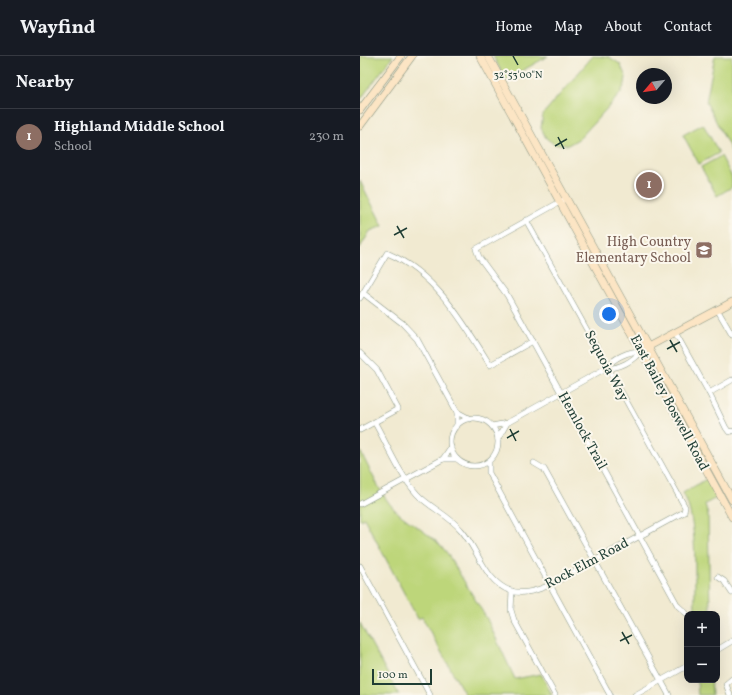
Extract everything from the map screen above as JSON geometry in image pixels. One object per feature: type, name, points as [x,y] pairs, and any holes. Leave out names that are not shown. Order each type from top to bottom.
[{"type":"main road","points":[[360,110],[402,56]]},
{"type":"main road","points":[[360,126],[412,56]]},
{"type":"main road","name":"East Bailey Boswell Road","points":[[480,56],[560,202],[648,347],[732,500]]},
{"type":"main road","name":"East Bailey Boswell Road","points":[[488,56],[567,198],[596,260]]},
{"type":"main road","points":[[520,129],[525,129],[534,144],[542,152]]},
{"type":"main road","points":[[535,157],[540,161],[549,176],[555,177]]},
{"type":"main road","name":"East Bailey Boswell Road","points":[[608,282],[641,351],[732,517]]},
{"type":"main road","points":[[641,351],[732,302]]},
{"type":"street","points":[[526,220],[567,198]]},
{"type":"street","name":"Hemlock Trail","points":[[526,220],[476,249],[479,257],[507,295],[678,606],[684,611]]},
{"type":"street","name":"Sequoia Way","points":[[526,220],[606,368],[684,507],[684,512]]},
{"type":"street","points":[[360,298],[387,253],[398,258],[411,267],[433,286],[459,315],[490,365],[533,341]]},
{"type":"street","points":[[360,504],[443,459],[451,447],[452,432],[456,426],[457,412],[417,339],[402,323],[363,293]]},
{"type":"street","points":[[718,309],[732,335]]},
{"type":"street","points":[[675,332],[709,393],[726,428],[731,432]]},
{"type":"street","points":[[492,426],[508,423],[606,368],[610,363],[632,351],[641,351]]},
{"type":"street","points":[[360,353],[377,370],[398,410],[360,430]]},
{"type":"street","points":[[709,393],[732,380]]},
{"type":"street","points":[[457,412],[470,419],[482,420],[492,426],[498,438]]},
{"type":"street","points":[[456,426],[470,419]]},
{"type":"street","points":[[375,423],[406,479],[418,494],[450,518],[462,531],[491,577],[512,591],[512,610],[514,620],[555,695]]},
{"type":"street","points":[[478,466],[489,461],[496,451],[498,438],[508,423]]},
{"type":"street","points":[[451,447],[457,459]]},
{"type":"street","points":[[443,459],[457,459],[467,465],[478,466],[489,473]]},
{"type":"street","points":[[489,461],[489,473],[610,695]]},
{"type":"street","points":[[534,463],[544,469],[669,695]]},
{"type":"street","name":"Rock Elm Road","points":[[512,591],[531,592],[550,585],[684,512]]},
{"type":"street","points":[[360,566],[430,695]]},
{"type":"street","points":[[718,578],[724,581],[732,593]]},
{"type":"street","points":[[720,648],[732,642]]},
{"type":"street","points":[[636,695],[684,668]]},
{"type":"street","points":[[730,695],[726,684],[732,679]]},
{"type":"green space","points":[[360,56],[393,56],[360,100]]},
{"type":"green space","points":[[493,56],[548,56],[506,80]]},
{"type":"green space","points":[[593,56],[609,57],[620,64],[626,77],[625,84],[620,94],[580,138],[568,145],[554,144],[546,138],[541,128],[543,114]]},
{"type":"green space","points":[[715,56],[732,56],[732,152],[706,102]]},
{"type":"green space","points":[[703,124],[719,153],[699,164],[683,135]]},
{"type":"green space","points":[[721,156],[732,177],[732,187],[717,196],[701,167]]},
{"type":"green space","points":[[360,181],[383,226],[370,231],[360,248]]},
{"type":"green space","points":[[360,451],[380,490],[395,510],[436,541],[447,553],[487,619],[515,679],[541,674],[552,695],[465,695],[422,617],[418,619],[364,518],[360,520]]},
{"type":"green space","points":[[708,478],[718,497],[705,504],[708,515],[710,611],[695,611],[694,535],[688,505],[683,493]]},
{"type":"green space","points":[[360,623],[399,695],[360,695]]},
{"type":"green space","points":[[697,683],[711,683],[712,695],[698,695]]},
{"type":"place","name":"Highland Middle School","points":[[649,185]]},
{"type":"place","name":"High Country Elementary School","points":[[704,250]]}]
